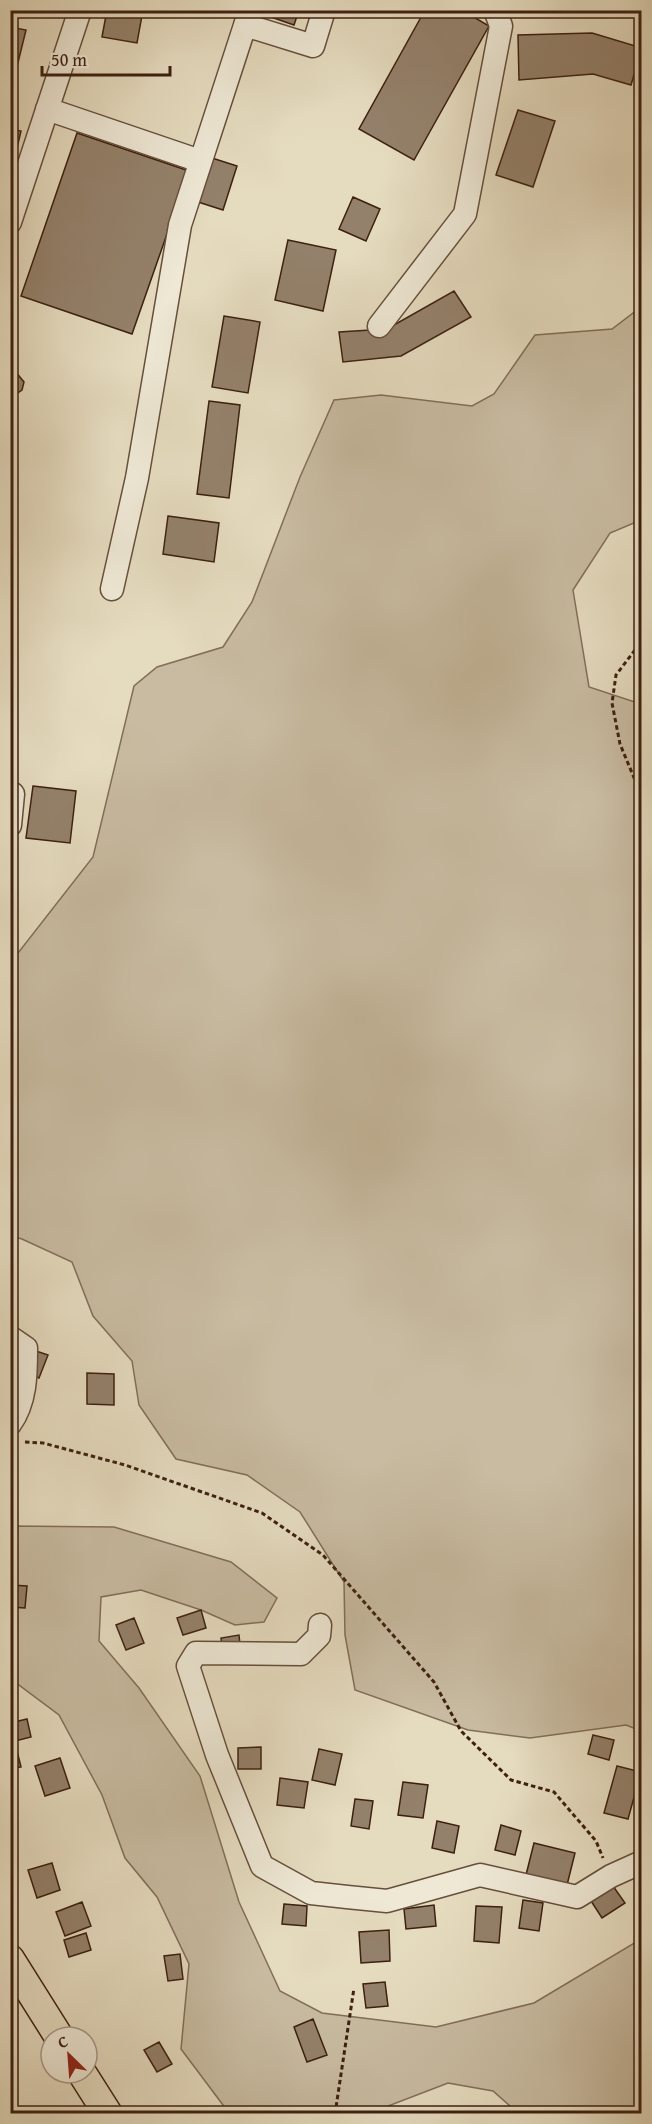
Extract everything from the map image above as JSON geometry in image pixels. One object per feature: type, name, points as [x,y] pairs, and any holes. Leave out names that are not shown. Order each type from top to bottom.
[{"type":"main road","points":[[10,1959],[51,2025]]},
{"type":"main road","points":[[90,2085],[108,2114]]},
{"type":"street","points":[[10,222],[80,10]]},
{"type":"street","points":[[112,589],[137,478],[180,225],[248,18],[313,45],[324,10]]},
{"type":"street","points":[[380,326],[465,214],[501,26],[495,10]]},
{"type":"street","points":[[47,110],[200,161]]},
{"type":"street","points":[[10,825],[13,794]]},
{"type":"street","points":[[10,1337],[26,1348],[26,1385],[15,1418],[10,1424]]},
{"type":"street","points":[[320,1625],[319,1636],[301,1653],[196,1653],[188,1666],[217,1755],[262,1866],[311,1893],[387,1901],[480,1875],[577,1897],[611,1876],[642,1862]]},
{"type":"path","points":[[642,647],[635,650],[616,675],[612,703],[620,744],[642,797]]},
{"type":"path","points":[[26,1442],[43,1443],[125,1465],[262,1513],[323,1555],[434,1682],[461,1731],[511,1780],[554,1792],[596,1841],[611,1876]]},
{"type":"path","points":[[335,2114],[354,1988]]},
{"type":"shaded area","points":[[641,307],[641,520],[610,533],[573,590],[589,687],[641,704],[641,1731],[626,1725],[530,1738],[468,1730],[355,1690],[345,1635],[344,1582],[300,1512],[247,1475],[176,1459],[139,1405],[132,1361],[93,1316],[72,1262],[11,1236],[11,962],[93,857],[134,686],[157,667],[223,647],[252,602],[300,477],[334,400],[381,395],[472,406],[494,394],[535,335],[612,329]]},
{"type":"shaded area","points":[[10,1526],[114,1527],[231,1562],[277,1598],[264,1622],[235,1625],[201,1610],[141,1590],[101,1597],[99,1641],[139,1688],[200,1776],[239,1902],[280,1991],[322,2013],[436,2027],[534,2003],[641,1939],[641,2113],[518,2113],[493,2091],[448,2083],[370,2113],[246,2114],[226,2109],[181,2049],[189,1964],[157,1897],[125,1858],[102,1795],[59,1715],[11,1679]]},
{"type":"building","points":[[107,10],[143,10],[137,43],[102,37]]},
{"type":"building","points":[[157,10],[173,10],[171,15]]},
{"type":"building","points":[[266,10],[299,10],[294,25],[265,15]]},
{"type":"building","points":[[425,10],[462,10],[489,26],[414,160],[359,129]]},
{"type":"building","points":[[10,27],[26,30],[10,95]]},
{"type":"building","points":[[592,33],[642,48],[631,85],[593,74],[519,80],[518,35]]},
{"type":"building","points":[[518,110],[555,121],[533,187],[496,175]]},
{"type":"building","points":[[10,129],[21,131],[11,173],[10,173]]},
{"type":"building","points":[[77,133],[189,171],[132,334],[21,296]]},
{"type":"building","points":[[212,158],[237,166],[223,210],[198,202]]},
{"type":"building","points":[[353,197],[380,209],[366,241],[339,229]]},
{"type":"building","points":[[288,240],[336,250],[323,311],[275,300]]},
{"type":"building","points":[[10,242],[17,244],[10,265]]},
{"type":"building","points":[[454,291],[471,317],[401,356],[343,362],[339,332],[387,329]]},
{"type":"building","points":[[224,316],[260,322],[248,393],[212,387]]},
{"type":"building","points":[[10,365],[24,382],[22,390],[10,398]]},
{"type":"building","points":[[209,401],[240,405],[229,498],[197,494]]},
{"type":"building","points":[[168,516],[219,523],[214,562],[163,554]]},
{"type":"building","points":[[33,786],[76,791],[70,843],[26,838]]},
{"type":"building","points":[[30,1349],[48,1355],[39,1378],[22,1371]]},
{"type":"building","points":[[87,1373],[114,1374],[114,1405],[87,1404]]},
{"type":"building","points":[[10,1585],[27,1586],[25,1608],[10,1607]]},
{"type":"building","points":[[201,1610],[206,1628],[183,1635],[177,1618]]},
{"type":"building","points":[[134,1618],[144,1643],[126,1650],[116,1625]]},
{"type":"building","points":[[239,1635],[240,1645],[222,1647],[221,1638]]},
{"type":"building","points":[[27,1719],[31,1737],[11,1742],[10,1723]]},
{"type":"building","points":[[593,1735],[614,1740],[609,1760],[588,1754]]},
{"type":"building","points":[[16,1747],[21,1767],[10,1769],[10,1748]]},
{"type":"building","points":[[261,1747],[261,1769],[238,1769],[238,1748]]},
{"type":"building","points":[[319,1749],[342,1754],[335,1785],[312,1780]]},
{"type":"building","points":[[60,1758],[70,1788],[45,1796],[35,1766]]},
{"type":"building","points":[[617,1766],[641,1772],[628,1819],[604,1813]]},
{"type":"building","points":[[280,1778],[308,1782],[304,1808],[277,1805]]},
{"type":"building","points":[[403,1782],[428,1785],[423,1818],[398,1815]]},
{"type":"building","points":[[355,1799],[373,1801],[369,1829],[351,1826]]},
{"type":"building","points":[[437,1821],[459,1826],[454,1853],[432,1848]]},
{"type":"building","points":[[501,1825],[521,1831],[515,1855],[495,1850]]},
{"type":"building","points":[[534,1843],[575,1853],[567,1885],[526,1875]]},
{"type":"building","points":[[52,1863],[60,1890],[37,1898],[28,1870]]},
{"type":"building","points":[[613,1886],[625,1903],[602,1918],[591,1901]]},
{"type":"building","points":[[523,1900],[543,1903],[539,1931],[519,1928]]},
{"type":"building","points":[[82,1902],[91,1926],[65,1936],[56,1912]]},
{"type":"building","points":[[284,1904],[307,1906],[306,1926],[282,1924]]},
{"type":"building","points":[[434,1905],[436,1926],[406,1929],[404,1909]]},
{"type":"building","points":[[476,1906],[502,1907],[499,1943],[474,1941]]},
{"type":"building","points":[[389,1930],[390,1961],[361,1963],[359,1932]]},
{"type":"building","points":[[86,1933],[91,1950],[69,1957],[64,1940]]},
{"type":"building","points":[[180,1954],[183,1979],[168,1981],[164,1956]]},
{"type":"building","points":[[385,1982],[388,2006],[366,2008],[363,1984]]},
{"type":"building","points":[[313,2019],[327,2055],[307,2062],[294,2027]]},
{"type":"building","points":[[159,2042],[172,2064],[157,2072],[144,2050]]},
{"type":"building","points":[[213,2108],[217,2114],[203,2114]]}]
